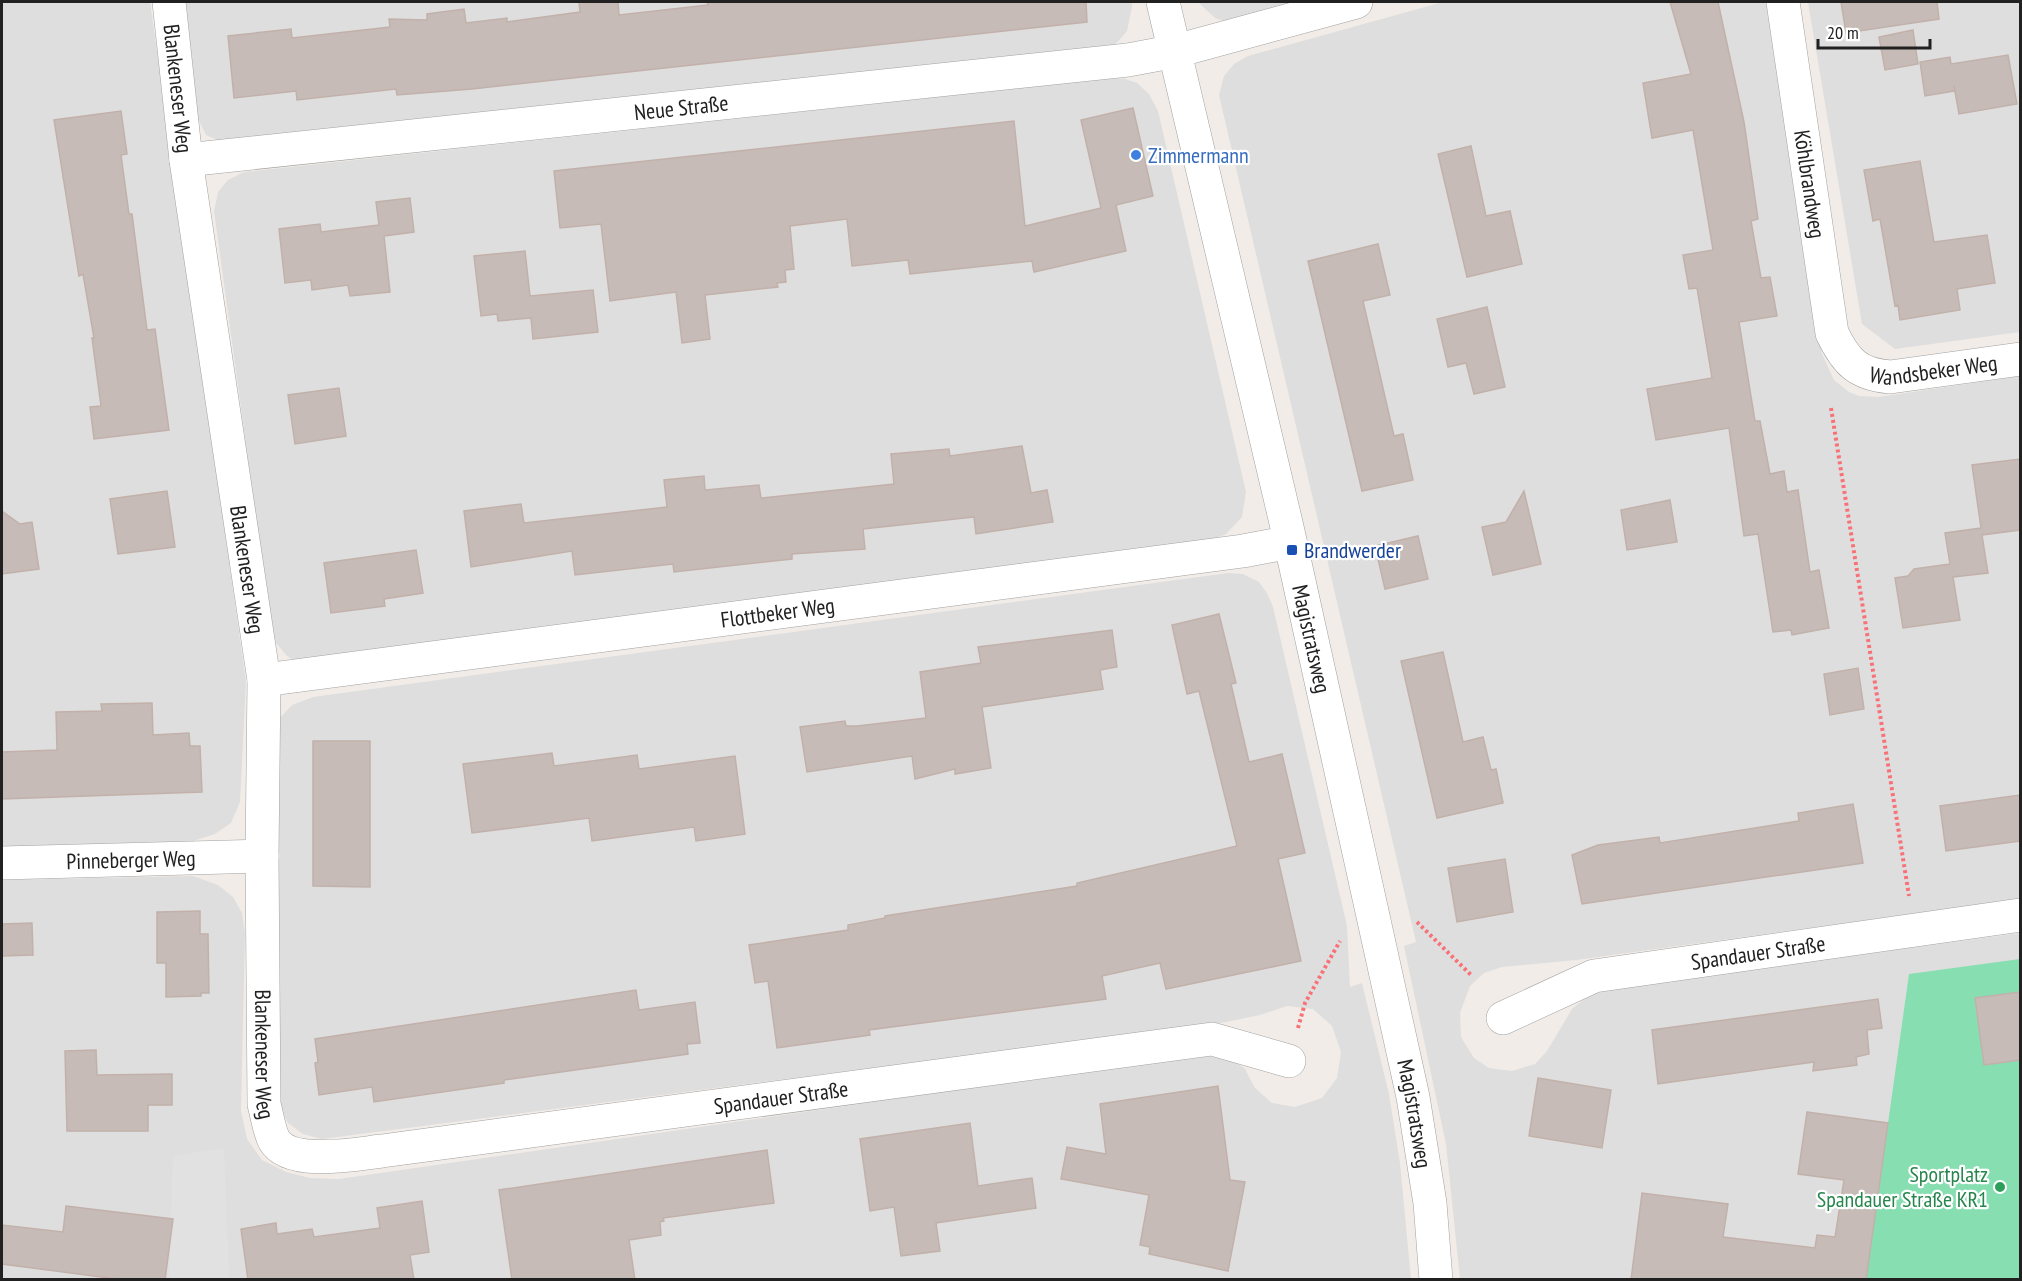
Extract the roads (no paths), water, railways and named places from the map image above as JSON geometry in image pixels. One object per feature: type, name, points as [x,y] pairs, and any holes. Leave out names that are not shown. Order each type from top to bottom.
[{"type":"street","name":"Blankeneser Weg","points":[[169,2],[186,160],[264,680],[262,856],[264,1104],[274,1140]]},
{"type":"street","name":"Magistratsweg","points":[[1163,2],[1290,542],[1413,1097],[1430,1203],[1436,1280]]},
{"type":"street","name":"Neue Straße","points":[[186,160],[1116,61],[1176,51],[1356,2]]},
{"type":"street","name":"Köhlbrandweg","points":[[1783,2],[1832,333],[1850,362]]},
{"type":"street","name":"Wandsbeker Weg","points":[[1850,362],[1869,375],[1890,377],[2020,359]]},
{"type":"street","name":"Flottbeker Weg","points":[[264,680],[1243,551],[1290,542]]},
{"type":"street","name":"Pinneberger Weg","points":[[2,863],[262,856]]},
{"type":"street","name":"Spandauer Straße","points":[[1503,1018],[1594,976],[2020,915]]},
{"type":"street","name":"Spandauer Straße","points":[[274,1140],[286,1151],[314,1157],[382,1151],[1212,1039],[1289,1060]]},
{"type":"place","name":"Zimmermann","points":[[1136,155]]},
{"type":"place","name":"Brandwerder","points":[[1292,550]]},
{"type":"place","name":"Sportplatz Spandauer Straße KR1","points":[[2000,1187]]}]
